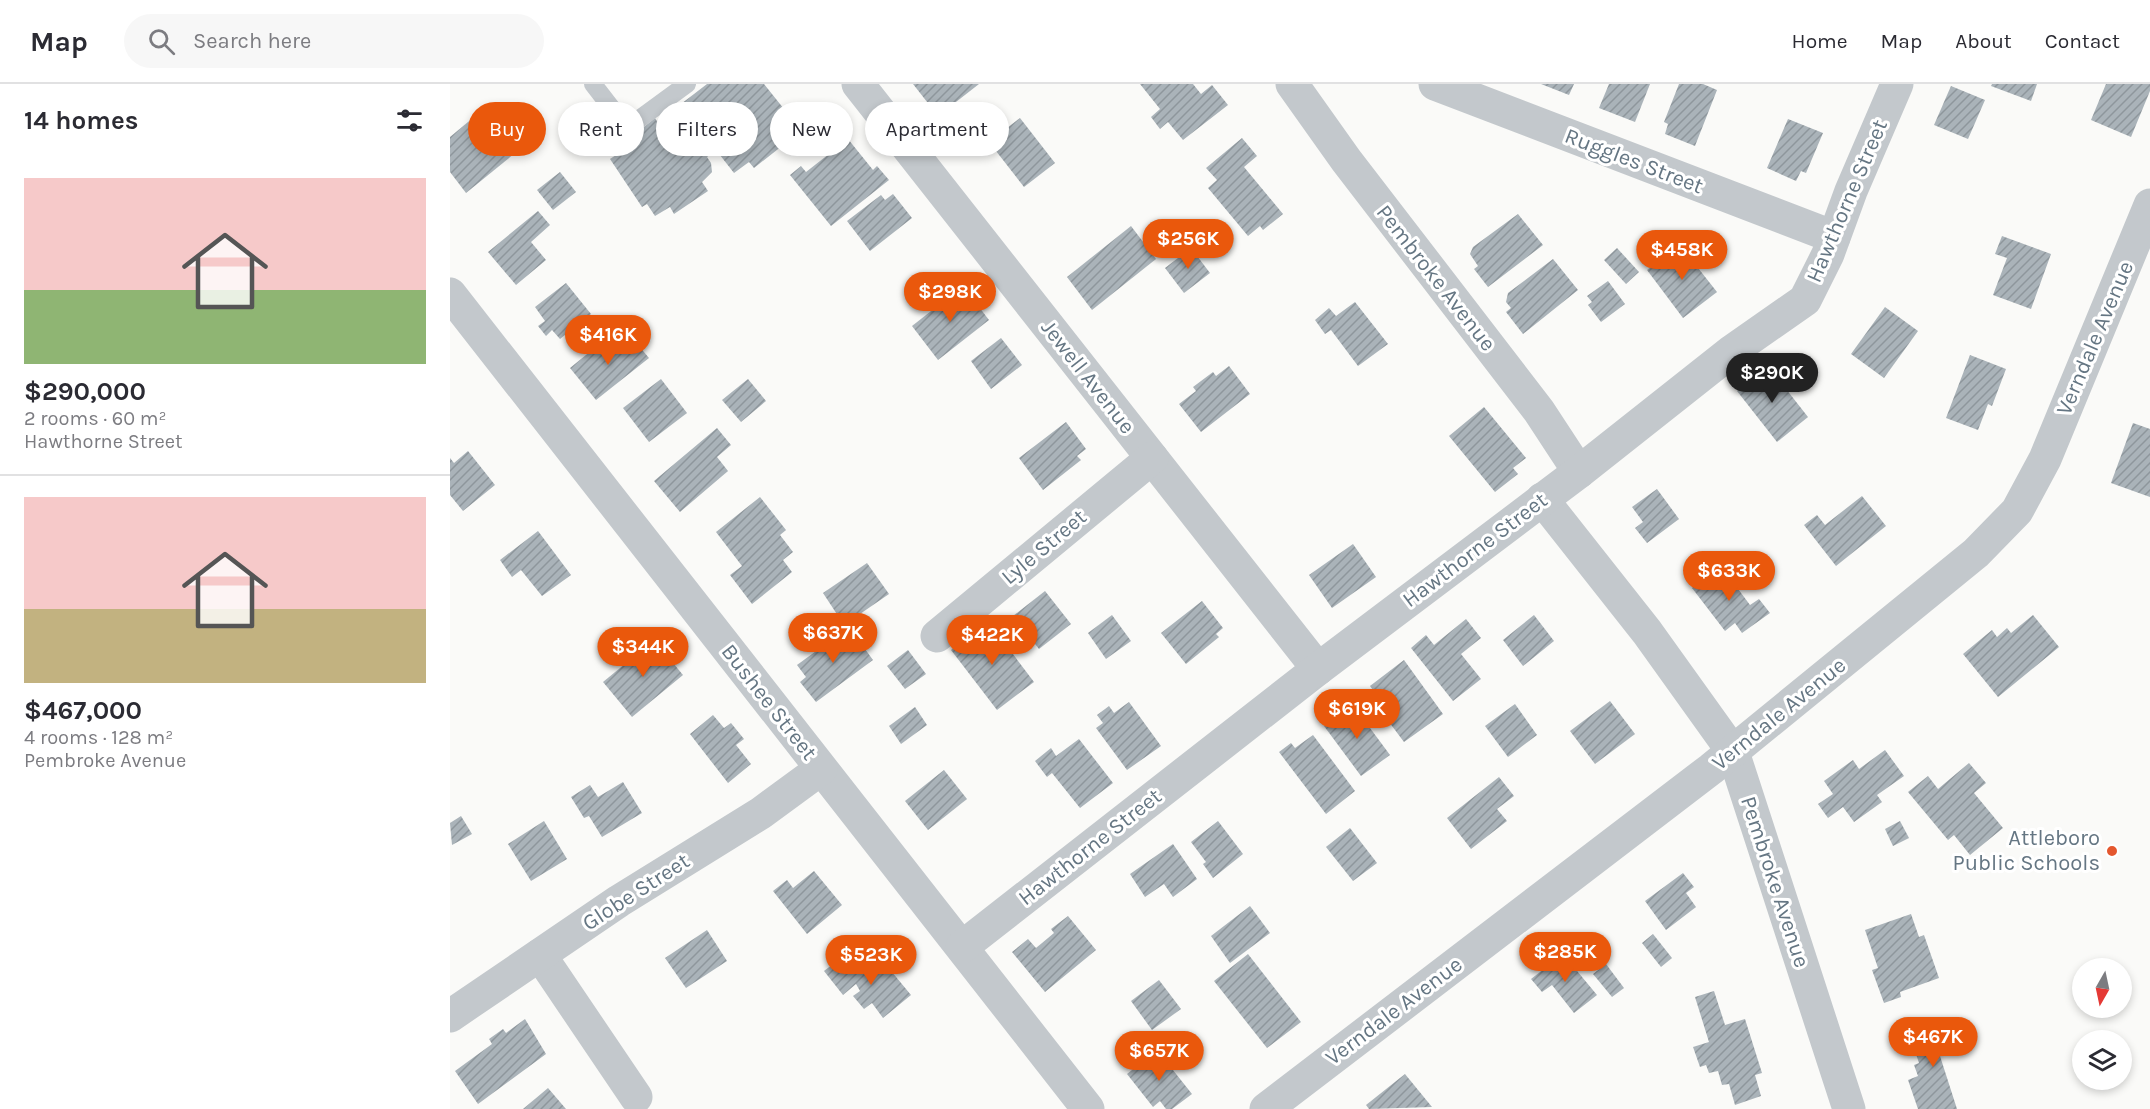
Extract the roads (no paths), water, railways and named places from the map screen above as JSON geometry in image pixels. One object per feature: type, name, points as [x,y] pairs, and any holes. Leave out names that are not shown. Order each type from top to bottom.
[{"type":"street","name":"Jewell Avenue","points":[[858,84],[1318,669]]},
{"type":"street","name":"Pembroke Avenue","points":[[1292,84],[1353,169],[1539,411],[1579,472]]},
{"type":"street","name":"Ruggles Street","points":[[1435,84],[1834,237]]},
{"type":"street","name":"Hawthorne Street","points":[[962,947],[1318,669],[1579,472],[1732,351],[1805,300],[1834,237],[1897,84]]},
{"type":"street","name":"Verndale Avenue","points":[[1266,1109],[1733,752],[1976,553],[2017,512],[2045,459],[2150,205]]},
{"type":"street","name":"Bushee Street","points":[[450,294],[1088,1109]]},
{"type":"street","name":"Lyle Street","points":[[937,636],[1152,458]]},
{"type":"street","name":"Pembroke Avenue","points":[[1542,499],[1647,632],[1733,752],[1849,1109]]},
{"type":"street","name":"Globe Street","points":[[450,1016],[619,901],[761,813],[822,769]]},
{"type":"street","points":[[540,955],[636,1097]]},
{"type":"lane","points":[[593,84],[627,128],[687,84]]},
{"type":"place","name":"Attleboro Public Schools","points":[[2112,851]]}]
